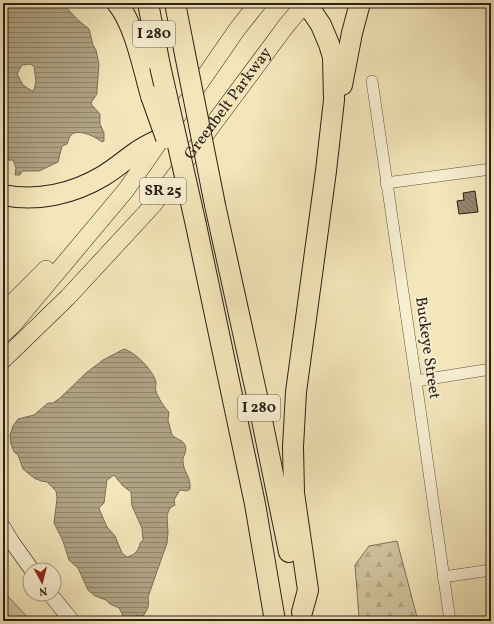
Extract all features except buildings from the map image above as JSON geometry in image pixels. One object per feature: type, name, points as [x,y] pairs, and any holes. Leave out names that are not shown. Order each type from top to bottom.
[{"type":"highway","points":[[117,3],[124,14],[133,36],[151,96],[196,225]]},
{"type":"highway","name":"I 280","points":[[148,3],[160,66],[196,225],[255,504],[275,621]]},
{"type":"highway","name":"I 280","points":[[175,3],[215,205],[257,396],[302,616]]},
{"type":"highway","points":[[302,616],[308,590],[294,493],[292,447],[296,392],[326,171],[334,100],[333,57],[321,25],[304,3]]},
{"type":"highway","points":[[326,171],[352,33],[360,3]]},
{"type":"highway","points":[[3,195],[37,198],[70,191],[103,176],[139,150],[162,138]]},
{"type":"main road","name":"Greenbelt Parkway","points":[[3,334],[12,326],[126,190],[238,28],[258,3]]},
{"type":"main road","name":"Greenbelt Parkway","points":[[3,360],[68,297],[154,204],[304,3]]},
{"type":"main road","points":[[3,312],[126,190]]},
{"type":"street","name":"Buckeye Street","points":[[372,81],[450,621]]},
{"type":"street","points":[[386,183],[491,169]]},
{"type":"street","points":[[416,381],[491,369]]},
{"type":"street","points":[[3,527],[26,562]]},
{"type":"street","points":[[443,577],[491,570]]},
{"type":"street","points":[[57,602],[72,621]]},
{"type":"green space","points":[[397,541],[418,621],[361,621],[359,617],[355,565],[369,546]]},
{"type":"green space","points":[[3,591],[31,621],[3,621]]},
{"type":"shaded area","points":[[56,3],[59,5],[62,3],[89,29],[99,64],[97,94],[91,104],[100,114],[100,124],[104,133],[104,141],[102,142],[87,134],[78,132],[74,133],[70,136],[67,144],[62,146],[58,162],[39,171],[22,171],[20,175],[15,175],[16,168],[13,160],[3,160],[3,4]],"holes":[[[30,64],[34,66],[36,82],[34,90],[32,91],[23,85],[17,74],[22,65]]]},
{"type":"shaded area","points":[[124,349],[143,362],[154,377],[157,393],[169,412],[168,420],[172,435],[183,442],[186,447],[183,462],[190,484],[190,489],[187,491],[180,490],[174,500],[175,505],[170,508],[167,515],[167,543],[148,597],[148,606],[143,616],[136,615],[135,621],[126,621],[119,608],[110,604],[106,600],[95,596],[88,590],[78,568],[69,560],[63,541],[54,523],[57,498],[56,491],[47,482],[34,478],[23,469],[18,455],[14,452],[11,444],[10,435],[13,426],[18,419],[34,415],[48,403],[53,403],[86,373],[103,360]],"holes":[[[114,475],[123,486],[131,492],[132,506],[142,528],[143,540],[136,552],[127,557],[122,553],[115,536],[107,527],[99,508],[104,503],[107,480]]]}]
